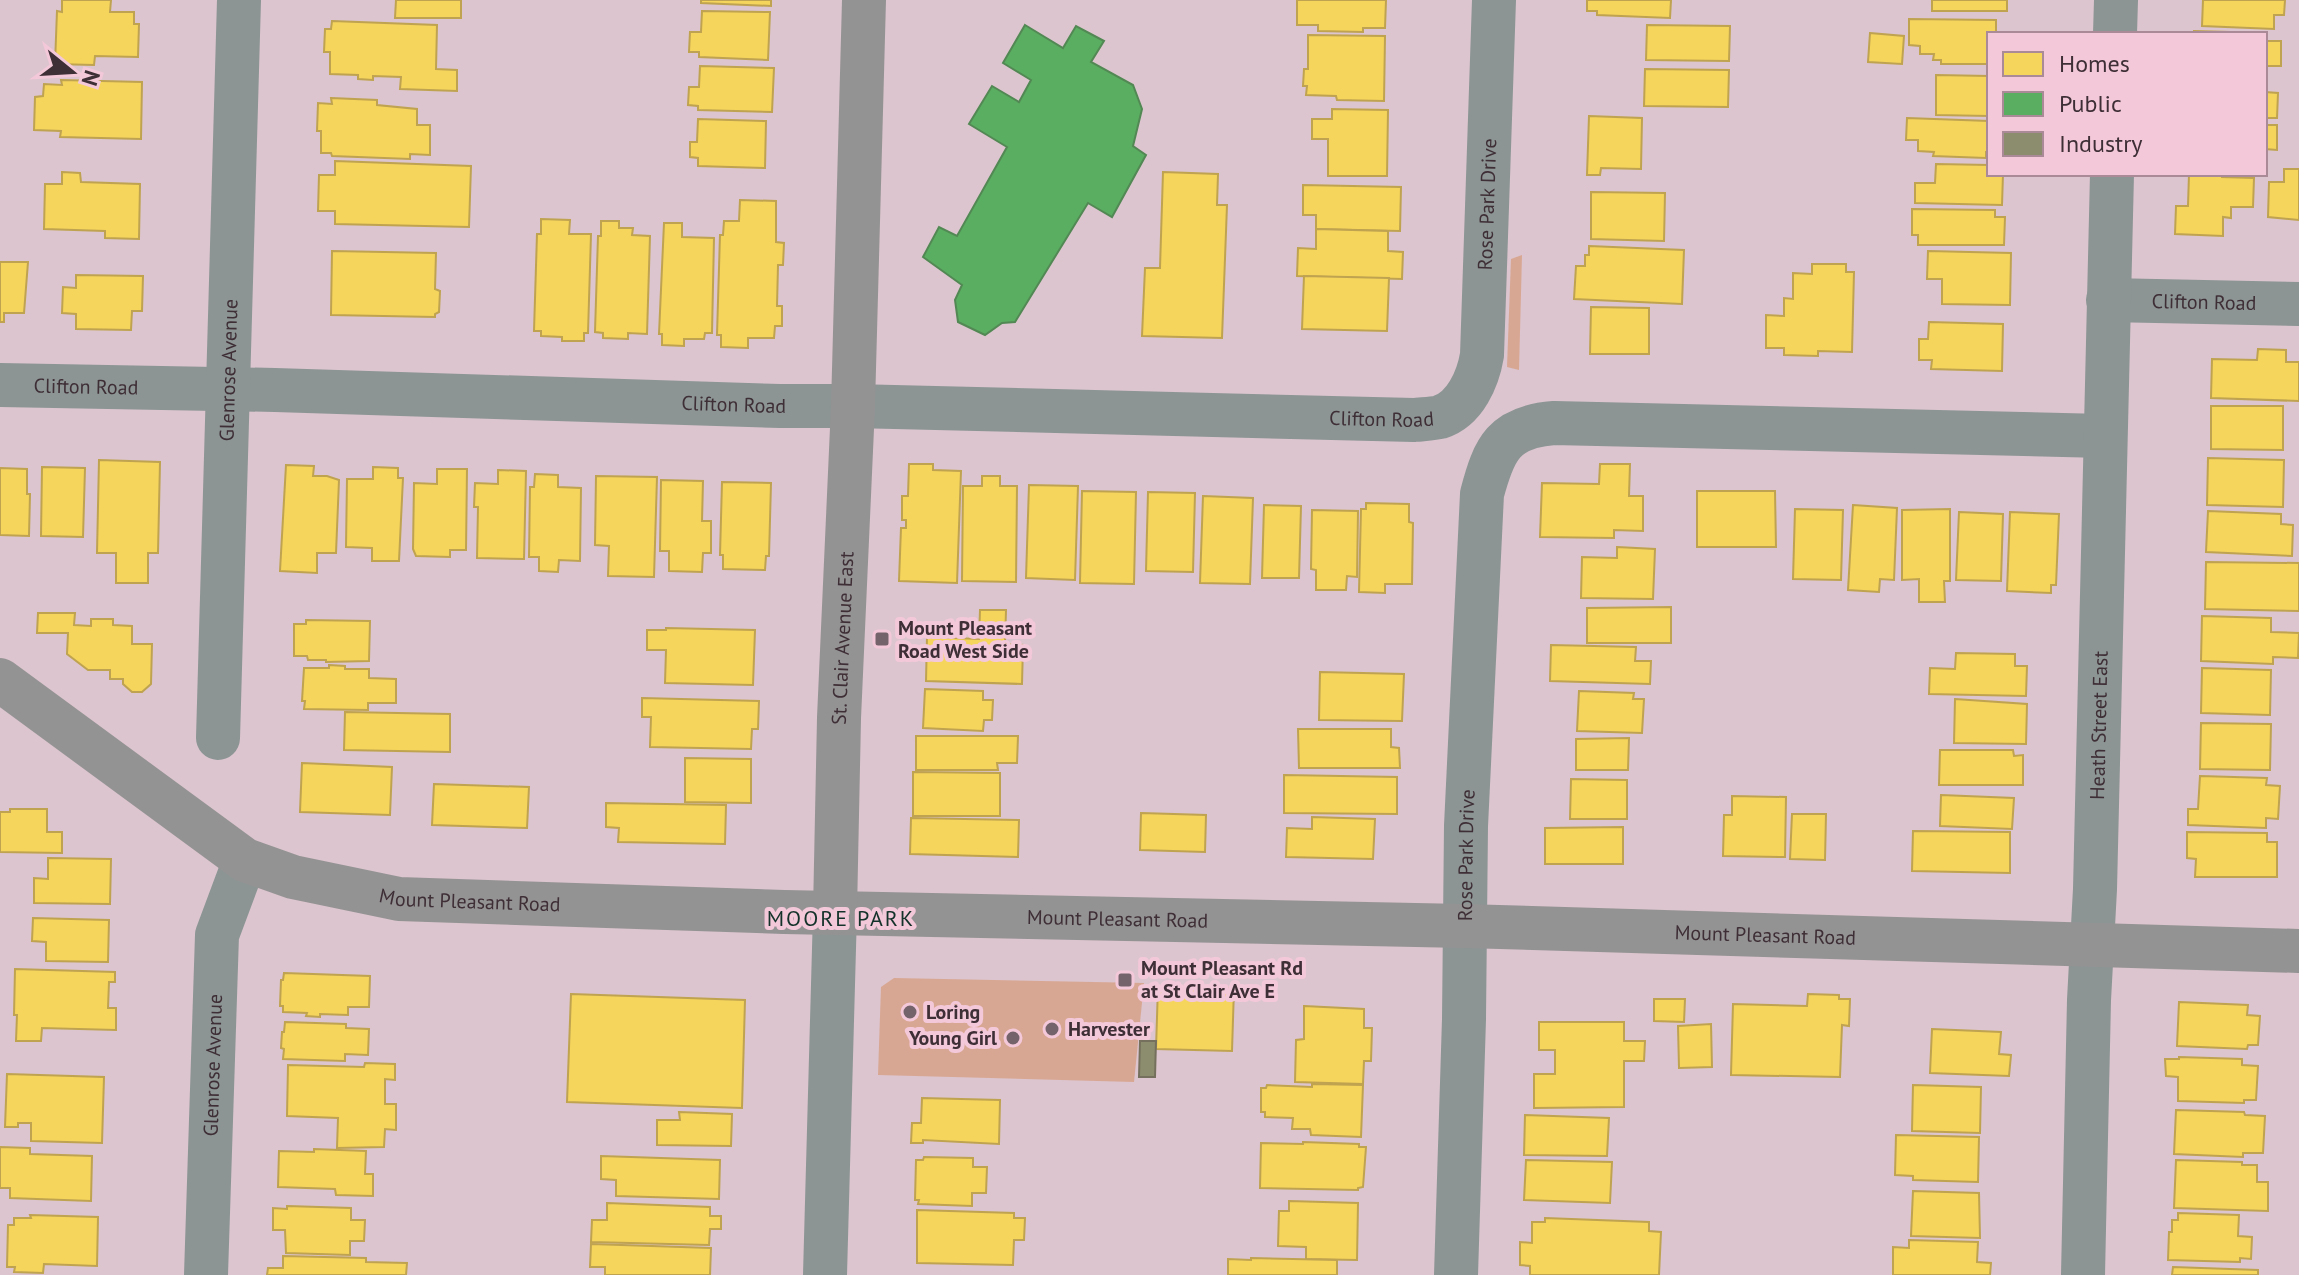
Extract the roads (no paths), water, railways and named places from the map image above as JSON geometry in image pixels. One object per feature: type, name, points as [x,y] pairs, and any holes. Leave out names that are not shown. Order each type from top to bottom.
[{"type":"main road","name":"St. Clair Avenue East","points":[[835,912],[864,0]]},
{"type":"main road","name":"Mount Pleasant Road","points":[[0,680],[245,860],[293,877],[399,899],[2299,951]]},
{"type":"street","name":"Glenrose Avenue","points":[[218,738],[239,0]]},
{"type":"street","name":"Rose Park Drive","points":[[1461,403],[1479,375],[1482,355],[1494,0]]},
{"type":"street","points":[[2115,32],[2116,0]]},
{"type":"street","name":"Heath Street East","points":[[2083,1275],[2112,176]]},
{"type":"street","name":"Clifton Road","points":[[2108,300],[2299,304]]},
{"type":"street","name":"Clifton Road","points":[[0,385],[1414,420],[1442,416],[1461,403]]},
{"type":"street","name":"Rose Park Drive","points":[[1456,1275],[1466,826],[1482,494],[1490,465],[1505,439],[1531,425],[1554,423],[2104,436]]},
{"type":"street","name":"Glenrose Avenue","points":[[206,1275],[217,935],[245,860]]},
{"type":"street","name":"St. Clair Avenue East","points":[[825,1275],[835,912]]},
{"type":"place","name":"Mount Pleasant Road West Side","points":[[882,639]]},
{"type":"place","name":"Mount Pleasant Rd at St Clair Ave E","points":[[1125,980]]},
{"type":"place","name":"Loring","points":[[910,1012]]},
{"type":"place","name":"Harvester","points":[[1052,1029]]},
{"type":"place","name":"Young Girl","points":[[1013,1038]]},
{"type":"district","name":"MOORE PARK","points":[[841,918]]}]
